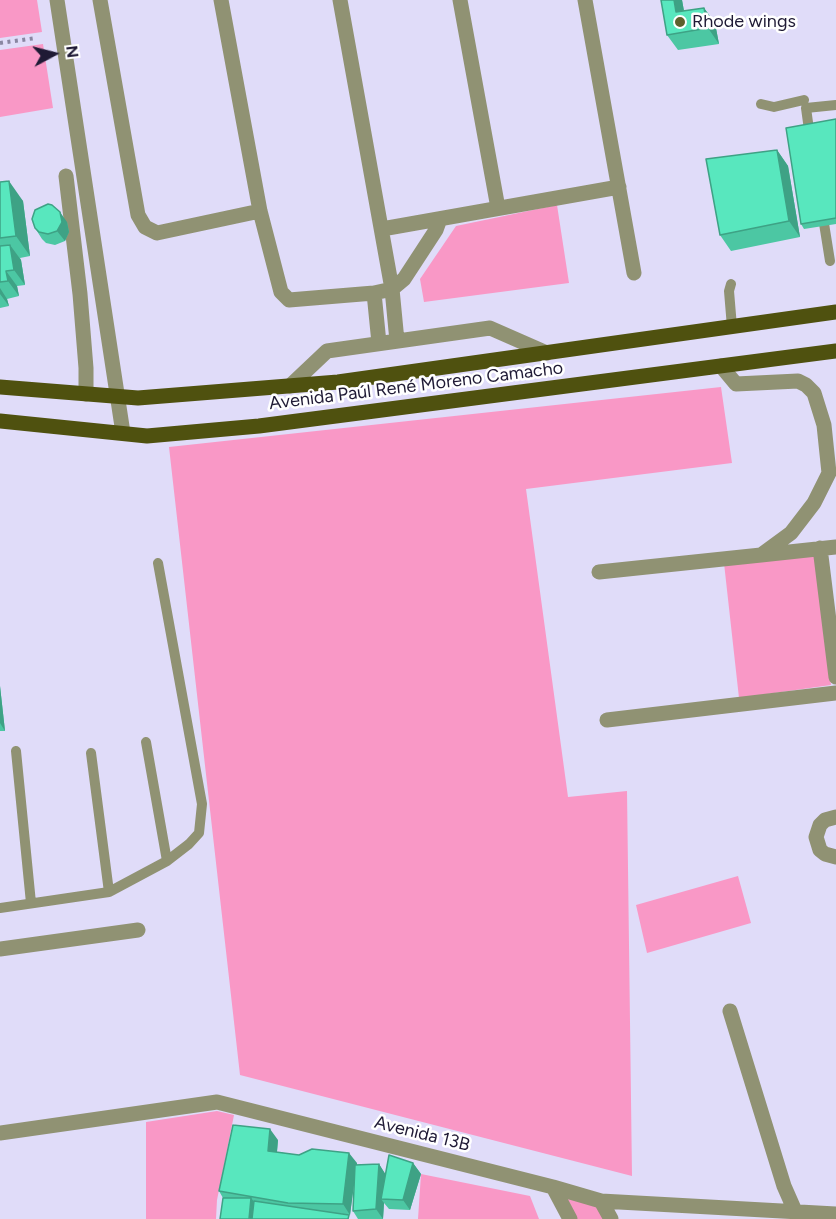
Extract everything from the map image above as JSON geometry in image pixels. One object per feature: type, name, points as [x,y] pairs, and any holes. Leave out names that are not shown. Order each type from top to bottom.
[{"type":"main road","name":"Avenida Paúl René Moreno Camacho","points":[[0,387],[138,398],[338,382],[836,312]]},
{"type":"main road","name":"Avenida Paúl René Moreno Camacho","points":[[0,421],[147,436],[259,426],[836,351]]},
{"type":"street","points":[[57,0],[123,433]]},
{"type":"street","points":[[99,0],[138,215],[145,227],[158,233],[260,212]]},
{"type":"street","points":[[221,0],[260,212],[278,284],[281,292],[289,300],[374,293],[392,289],[404,279],[441,219]]},
{"type":"street","points":[[340,0],[382,229],[392,289],[397,342]]},
{"type":"street","points":[[460,0],[498,208]]},
{"type":"street","points":[[585,0],[634,273]]},
{"type":"street","points":[[66,176],[80,294],[86,394]]},
{"type":"street","points":[[382,229],[619,187]]},
{"type":"street","points":[[374,293],[379,344]]},
{"type":"street","points":[[290,386],[327,351],[490,328],[547,353]]},
{"type":"street","points":[[721,366],[736,384],[798,381],[802,383],[817,398],[830,424],[829,473],[814,503],[791,533],[761,555]]},
{"type":"street","points":[[0,380],[25,389]]},
{"type":"street","points":[[599,572],[836,547]]},
{"type":"street","points":[[820,548],[836,677]]},
{"type":"street","points":[[607,720],[836,693]]},
{"type":"street","points":[[836,818],[825,820],[820,825],[816,837],[820,850],[825,854],[836,856]]},
{"type":"street","points":[[0,949],[138,930]]},
{"type":"street","points":[[730,1011],[784,1186],[795,1211]]},
{"type":"street","name":"Avenida 13B","points":[[0,1133],[217,1102],[601,1201],[795,1211],[819,1216],[836,1214]]},
{"type":"street","points":[[553,1187],[570,1219]]},
{"type":"street","points":[[601,1201],[611,1219]]},
{"type":"lane","points":[[761,104],[774,107],[804,100]]},
{"type":"lane","points":[[811,143],[806,108],[836,105]]},
{"type":"lane","points":[[821,202],[830,261]]},
{"type":"lane","points":[[731,284],[729,291],[732,327]]},
{"type":"lane","points":[[0,908],[109,892],[167,861],[199,833],[202,804],[158,563]]},
{"type":"lane","points":[[146,742],[167,861]]},
{"type":"lane","points":[[16,751],[31,903]]},
{"type":"lane","points":[[91,753],[109,892]]},
{"type":"path","points":[[0,43],[36,38]]},
{"type":"shaded area","points":[[0,0],[37,0],[42,32],[0,38]]},
{"type":"shaded area","points":[[43,44],[53,108],[0,117],[0,50]]},
{"type":"shaded area","points":[[557,205],[569,283],[424,302],[420,279],[456,226]]},
{"type":"shaded area","points":[[721,387],[732,463],[526,489],[568,797],[627,791],[632,1176],[240,1075],[169,447]]},
{"type":"shaded area","points":[[815,554],[831,685],[739,698],[724,563]]},
{"type":"shaded area","points":[[738,876],[751,923],[647,953],[636,905]]},
{"type":"shaded area","points":[[217,1111],[234,1115],[217,1200],[216,1219],[146,1219],[146,1122]]},
{"type":"shaded area","points":[[421,1174],[530,1196],[539,1219],[418,1219]]},
{"type":"shaded area","points":[[559,1191],[599,1204],[607,1219],[574,1219]]},
{"type":"building","points":[[661,0],[674,0],[676,12],[704,8],[708,28],[667,35]]},
{"type":"building","points":[[836,119],[836,218],[801,224],[786,128]]},
{"type":"building","points":[[777,150],[789,221],[720,235],[706,159]]},
{"type":"building","points":[[9,181],[16,236],[0,238],[0,182]]},
{"type":"building","points":[[48,204],[60,212],[62,222],[57,231],[48,234],[39,232],[32,219],[35,210]]},
{"type":"building","points":[[10,245],[14,270],[6,271],[8,281],[0,282],[0,246]]},
{"type":"building","points":[[233,1125],[270,1129],[268,1151],[299,1155],[312,1149],[349,1153],[343,1204],[288,1203],[219,1191]]},
{"type":"building","points":[[389,1155],[413,1163],[403,1200],[381,1199]]},
{"type":"building","points":[[379,1164],[376,1209],[353,1211],[355,1165]]},
{"type":"building","points":[[223,1198],[251,1198],[249,1219],[220,1219]]},
{"type":"building","points":[[254,1201],[349,1215],[348,1219],[252,1219]]},
{"type":"place","name":"Rhode wings","points":[[680,22]]}]
